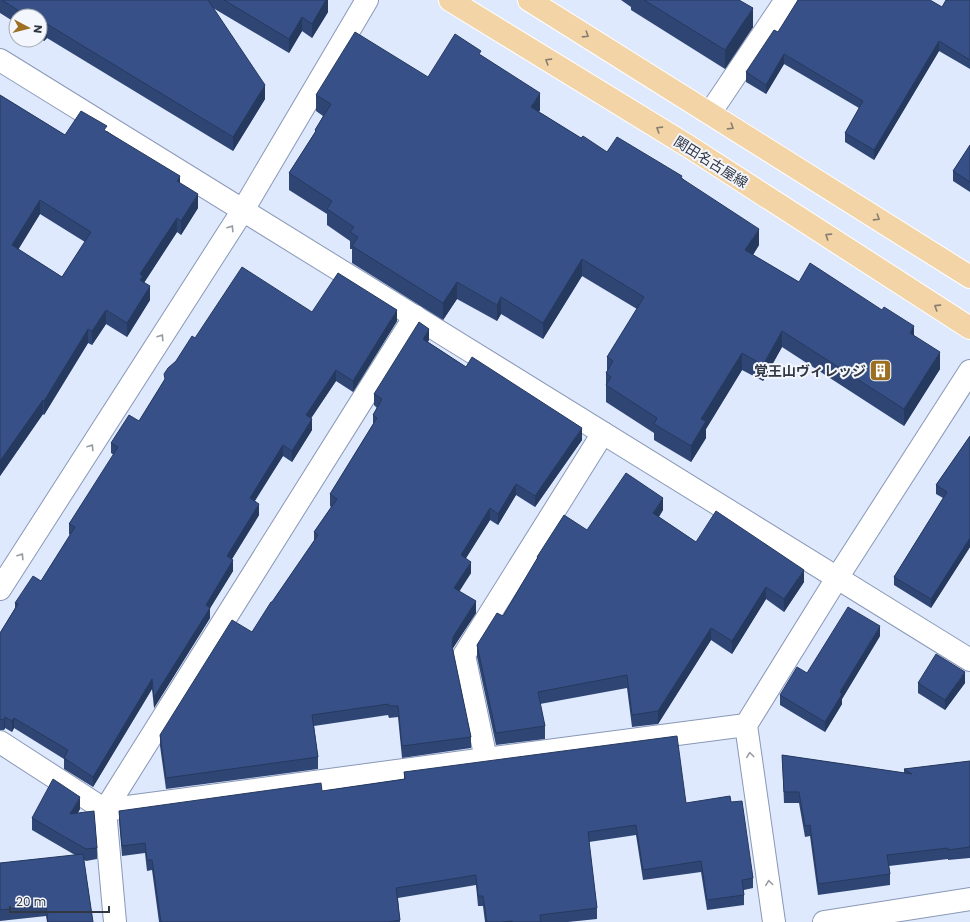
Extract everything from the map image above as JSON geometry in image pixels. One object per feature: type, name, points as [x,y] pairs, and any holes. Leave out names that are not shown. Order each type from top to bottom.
[{"type":"main road","name":"関田名古屋線","points":[[450,0],[688,146],[970,328]]},
{"type":"main road","points":[[529,0],[970,277]]},
{"type":"street","points":[[0,589],[243,210],[367,0]]},
{"type":"street","points":[[710,113],[786,0]]},
{"type":"street","points":[[0,60],[970,660]]},
{"type":"street","points":[[116,922],[105,810],[415,316]]},
{"type":"street","points":[[774,922],[746,725],[837,578],[970,370]]},
{"type":"street","points":[[486,758],[464,655],[603,433]]},
{"type":"street","points":[[0,742],[105,810],[486,758],[746,725]]},
{"type":"street","points":[[824,922],[970,899]]},
{"type":"building","points":[[2,0],[208,0],[265,85],[233,137],[48,25],[48,8],[14,8]]},
{"type":"building","points":[[224,0],[326,0],[312,24],[302,17],[289,39]]},
{"type":"building","points":[[644,0],[739,0],[753,8],[725,50]]},
{"type":"building","points":[[798,0],[930,0],[942,7],[946,0],[970,0],[970,60],[939,41],[874,150],[845,133],[863,101],[784,54],[766,85],[746,72],[774,30],[778,32]]},
{"type":"building","points":[[355,32],[428,77],[455,34],[481,51],[479,54],[540,93],[531,107],[581,138],[583,136],[607,152],[617,137],[682,176],[681,178],[759,229],[745,250],[799,282],[810,263],[882,310],[884,307],[914,326],[910,333],[940,352],[904,409],[782,331],[763,365],[742,353],[701,419],[706,421],[691,446],[654,424],[657,418],[606,385],[611,377],[606,373],[613,361],[607,357],[644,297],[582,259],[543,323],[501,297],[497,305],[457,282],[443,303],[352,246],[358,237],[350,232],[354,227],[327,209],[332,201],[289,173],[316,131],[315,130],[331,104],[316,95]]},
{"type":"building","points":[[0,95],[65,135],[81,111],[107,126],[104,130],[180,176],[177,181],[198,194],[181,221],[177,218],[140,274],[143,276],[140,280],[150,286],[127,323],[106,310],[92,331],[88,329],[44,401],[43,400],[0,461]],"holes":[[[40,200],[91,232],[62,277],[12,245]]]},
{"type":"building","points":[[970,145],[970,182],[953,171]]},
{"type":"building","points":[[242,267],[312,312],[338,273],[397,310],[353,381],[336,370],[306,415],[312,419],[292,451],[283,445],[250,498],[259,504],[227,556],[233,560],[206,605],[210,608],[154,697],[152,679],[93,777],[64,758],[68,750],[14,718],[12,721],[5,717],[4,720],[0,719],[0,633],[18,604],[15,603],[33,576],[41,581],[75,527],[69,524],[118,447],[111,443],[129,415],[139,421],[165,379],[164,374],[168,368],[176,361],[192,336],[195,338]]},
{"type":"building","points":[[419,322],[429,329],[423,339],[466,367],[472,357],[582,428],[535,496],[516,484],[498,514],[490,508],[461,555],[471,562],[454,588],[476,601],[453,637],[452,646],[471,737],[402,746],[398,706],[389,706],[388,704],[312,715],[318,757],[166,778],[160,735],[232,620],[252,632],[318,535],[314,532],[337,499],[330,494],[377,418],[373,415],[382,399],[374,394]]},
{"type":"building","points":[[970,436],[970,538],[931,599],[894,577],[947,492],[936,485]]},
{"type":"building","points":[[626,473],[663,498],[653,513],[696,542],[716,511],[804,570],[784,599],[766,587],[732,641],[711,628],[658,711],[632,715],[627,675],[538,692],[545,726],[496,733],[477,645],[497,613],[503,616],[537,557],[564,515],[587,530]]},
{"type":"building","points":[[848,607],[880,626],[840,692],[842,694],[825,722],[780,695],[797,667],[807,673]]},
{"type":"building","points":[[936,654],[965,672],[945,700],[918,683]]},
{"type":"building","points":[[677,736],[686,803],[730,796],[731,802],[742,801],[753,878],[742,880],[744,895],[707,900],[701,861],[643,870],[636,825],[588,832],[597,908],[540,915],[541,922],[487,922],[483,896],[478,896],[476,875],[396,888],[400,920],[388,922],[161,922],[152,860],[147,860],[145,843],[122,846],[119,811],[321,783],[322,791],[405,779],[404,772]]},
{"type":"building","points":[[782,755],[912,774],[904,769],[970,761],[970,847],[887,855],[890,874],[818,884],[810,825],[805,826],[799,792],[784,792]]},
{"type":"building","points":[[53,779],[80,797],[70,814],[94,811],[97,848],[86,849],[32,818]]},
{"type":"building","points":[[83,854],[93,922],[48,922],[46,905],[0,910],[0,863]]},
{"type":"place","name":"覚王山ヴィレッジ","points":[[881,371]]}]
